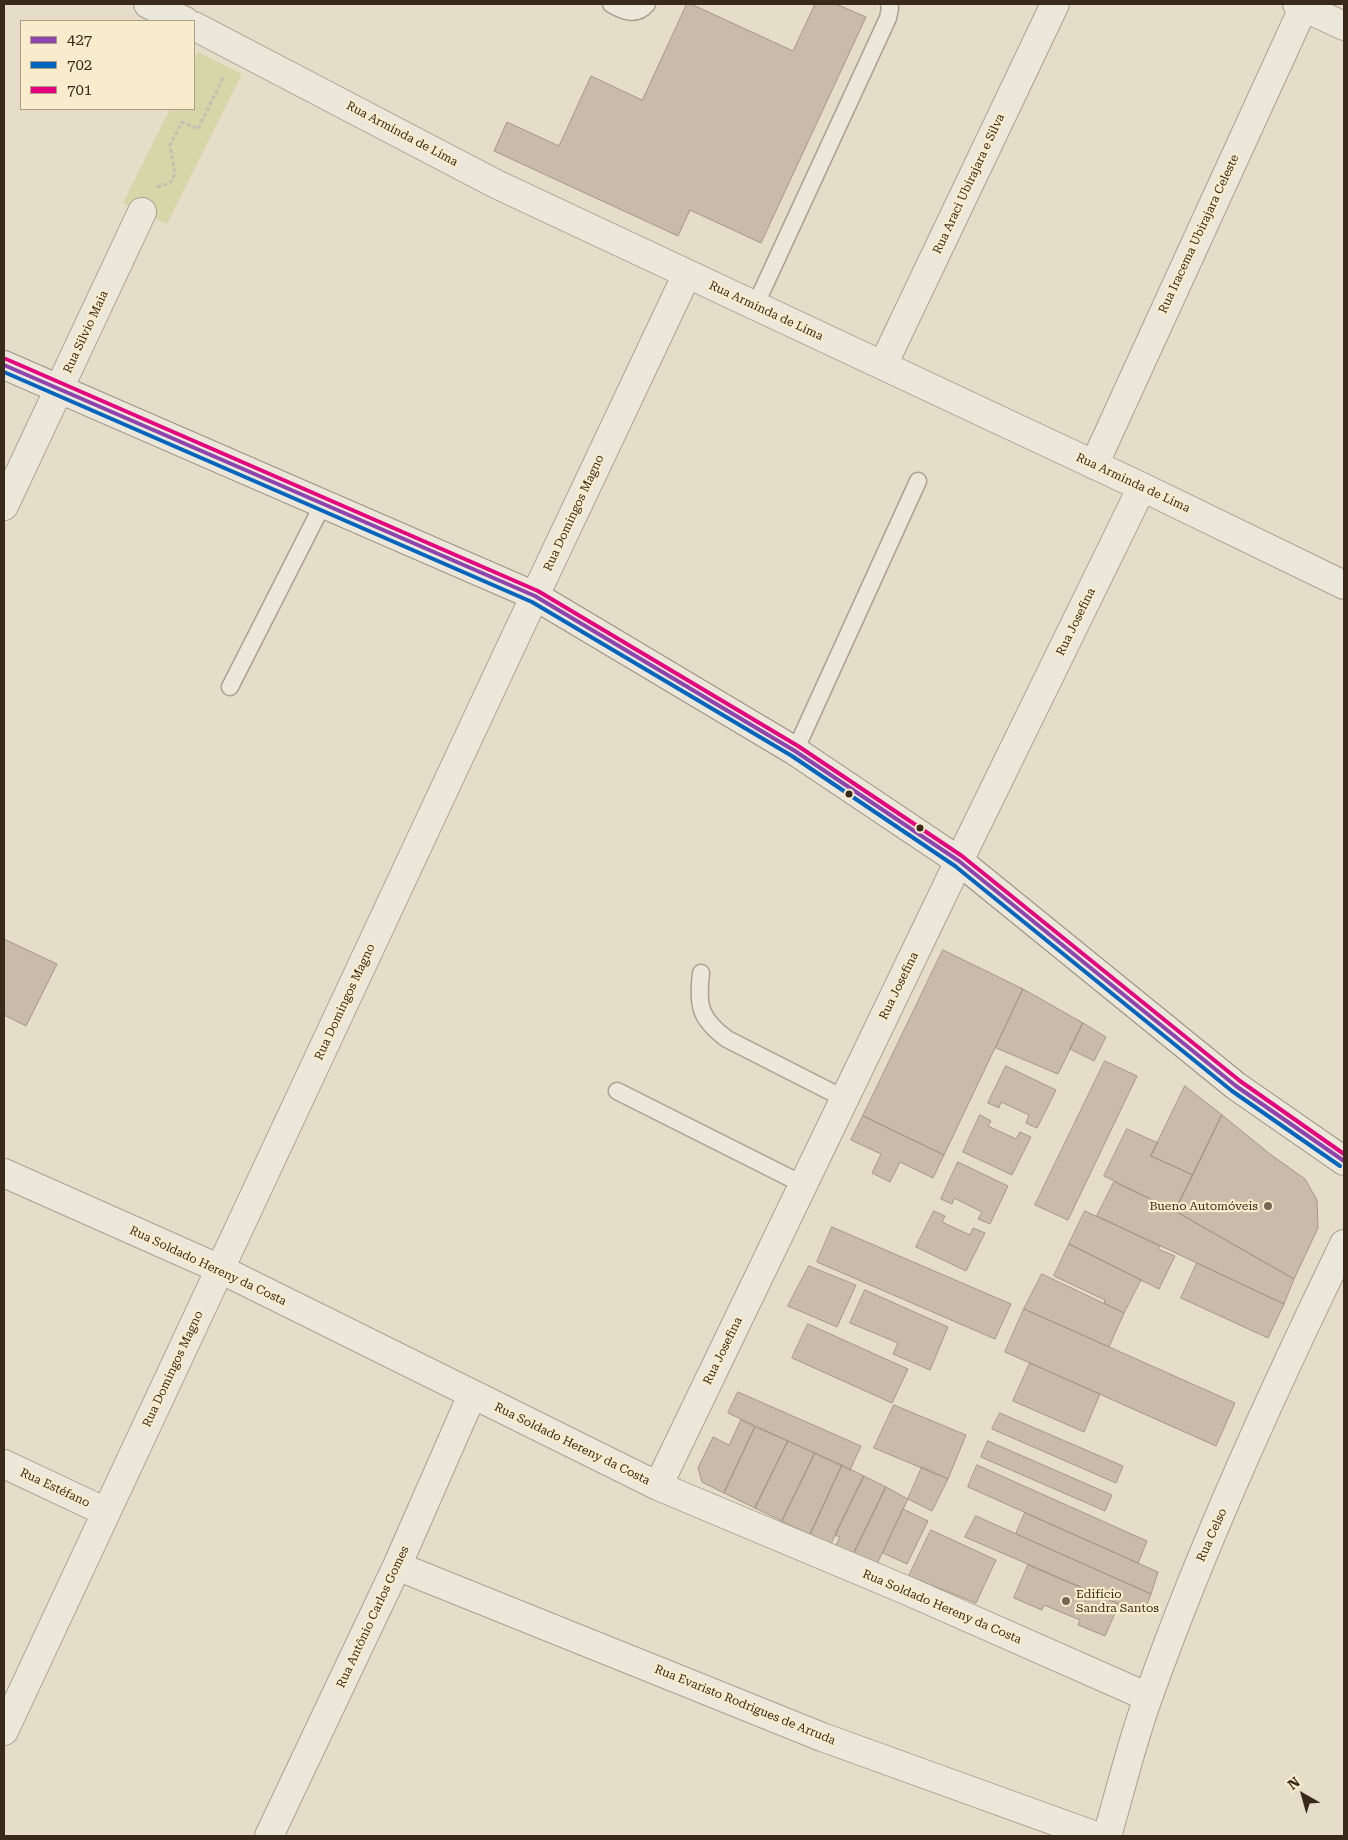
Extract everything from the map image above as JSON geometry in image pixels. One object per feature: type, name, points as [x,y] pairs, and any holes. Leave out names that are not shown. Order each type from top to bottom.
[{"type":"street","name":"Rua Araci Ubirajara e Silva","points":[[883,365],[1055,4]]},
{"type":"street","points":[[1302,5],[1344,26]]},
{"type":"street","name":"Rua Iracema Ubirajara Celeste","points":[[1094,465],[1302,5]]},
{"type":"street","name":"Rua Arminda de Lima","points":[[195,27],[496,184],[1142,487],[1344,585]]},
{"type":"street","name":"Rua Silvio Maia","points":[[4,506],[142,212]]},
{"type":"street","name":"Rua Domingos Magno","points":[[4,1731],[687,274]]},
{"type":"street","points":[[4,365],[535,596],[796,751],[959,861],[1236,1086],[1344,1161]]},
{"type":"street","name":"Rua Josefina","points":[[658,1486],[959,861],[1142,487]]},
{"type":"street","name":"Rua Soldado Hereny da Costa","points":[[4,1173],[220,1269],[658,1486],[908,1591],[1148,1697]]},
{"type":"street","name":"Rua Celso","points":[[1107,1836],[1148,1697],[1192,1580],[1288,1362],[1344,1244]]},
{"type":"street","name":"Rua Antônio Carlos Gomes","points":[[269,1836],[398,1566],[472,1395]]},
{"type":"street","name":"Rua Estéfano","points":[[4,1464],[106,1512]]},
{"type":"street","name":"Rua Evaristo Rodrigues de Arruda","points":[[398,1566],[822,1737],[1096,1836]]},
{"type":"lane","points":[[611,4],[623,11],[633,12],[645,7],[647,4]]},
{"type":"lane","points":[[755,306],[888,18],[890,8],[888,4]]},
{"type":"lane","points":[[796,751],[918,481]]},
{"type":"lane","points":[[230,687],[323,504]]},
{"type":"lane","points":[[701,973],[699,993],[702,1013],[713,1029],[727,1039],[845,1099]]},
{"type":"lane","points":[[617,1091],[804,1185]]},
{"type":"path","points":[[175,174],[170,145],[182,122],[198,129],[220,83]]},
{"type":"green space","points":[[198,52],[242,74],[167,224],[123,203],[170,110],[195,110],[195,59]]},
{"type":"building","points":[[687,4],[691,4],[793,51],[815,4],[836,4],[866,17],[761,243],[690,210],[678,236],[494,151],[507,122],[559,146],[591,76],[642,100]]},
{"type":"building","points":[[4,939],[57,964],[26,1026],[4,1015]]},
{"type":"building","points":[[943,950],[1023,989],[944,1155],[863,1116]]},
{"type":"building","points":[[1023,989],[1083,1023],[1058,1074],[996,1048]]},
{"type":"building","points":[[1083,1023],[1106,1037],[1094,1061],[1070,1049]]},
{"type":"building","points":[[1105,1061],[1137,1076],[1068,1220],[1035,1205]]},
{"type":"building","points":[[1006,1066],[1056,1090],[1037,1128],[1026,1123],[1029,1115],[1001,1102],[999,1108],[988,1103]]},
{"type":"building","points":[[1185,1086],[1222,1115],[1193,1175],[1151,1156]]},
{"type":"building","points":[[980,1115],[991,1121],[988,1126],[1016,1139],[1020,1132],[1031,1137],[1012,1175],[963,1152]]},
{"type":"building","points":[[1222,1115],[1270,1154],[1305,1179],[1317,1200],[1318,1228],[1294,1279],[1175,1211]]},
{"type":"building","points":[[863,1116],[944,1155],[933,1178],[900,1162],[890,1182],[872,1173],[881,1154],[851,1140]]},
{"type":"building","points":[[1127,1129],[1158,1143],[1151,1156],[1193,1175],[1175,1211],[1104,1176]]},
{"type":"building","points":[[958,1162],[1008,1186],[990,1224],[978,1219],[982,1212],[954,1198],[952,1204],[941,1199]]},
{"type":"building","points":[[1114,1182],[1175,1211],[1294,1279],[1284,1304],[1097,1216]]},
{"type":"building","points":[[934,1211],[945,1216],[942,1222],[970,1235],[973,1228],[985,1233],[966,1271],[916,1247]]},
{"type":"building","points":[[1085,1211],[1160,1246],[1158,1249],[1175,1256],[1159,1289],[1069,1244]]},
{"type":"building","points":[[832,1227],[1011,1304],[995,1339],[817,1262]]},
{"type":"building","points":[[1069,1244],[1141,1280],[1124,1313],[1104,1303],[1105,1300],[1054,1276]]},
{"type":"building","points":[[1197,1263],[1284,1304],[1268,1338],[1181,1298]]},
{"type":"building","points":[[809,1266],[856,1285],[837,1327],[788,1306]]},
{"type":"building","points":[[1042,1274],[1124,1313],[1109,1347],[1024,1309]]},
{"type":"building","points":[[865,1290],[948,1327],[930,1370],[893,1354],[898,1343],[850,1323]]},
{"type":"building","points":[[1024,1309],[1235,1403],[1216,1446],[1005,1352]]},
{"type":"building","points":[[808,1324],[908,1369],[892,1403],[792,1358]]},
{"type":"building","points":[[1030,1363],[1100,1394],[1084,1432],[1013,1401]]},
{"type":"building","points":[[738,1392],[861,1446],[850,1470],[728,1413]]},
{"type":"building","points":[[894,1405],[966,1435],[948,1479],[874,1448]]},
{"type":"building","points":[[1000,1413],[1123,1466],[1116,1483],[992,1429]]},
{"type":"building","points":[[741,1420],[755,1427],[724,1493],[702,1482],[698,1468],[713,1437],[729,1445]]},
{"type":"building","points":[[755,1427],[788,1441],[755,1508],[724,1493]]},
{"type":"building","points":[[788,1441],[815,1453],[782,1521],[755,1508]]},
{"type":"building","points":[[988,1441],[1112,1495],[1105,1511],[981,1457]]},
{"type":"building","points":[[815,1453],[842,1465],[810,1535],[782,1521]]},
{"type":"building","points":[[842,1465],[864,1476],[831,1544],[810,1535]]},
{"type":"building","points":[[977,1465],[1147,1541],[1138,1563],[968,1487]]},
{"type":"building","points":[[922,1467],[948,1479],[932,1511],[908,1499]]},
{"type":"building","points":[[864,1476],[886,1487],[853,1555],[835,1547],[840,1537],[835,1535]]},
{"type":"building","points":[[886,1487],[908,1499],[877,1564],[853,1555]]},
{"type":"building","points":[[903,1509],[928,1521],[907,1564],[883,1553]]},
{"type":"building","points":[[1025,1513],[1158,1572],[1151,1594],[1016,1534]]},
{"type":"building","points":[[976,1516],[1151,1594],[1143,1614],[965,1537]]},
{"type":"building","points":[[931,1530],[996,1560],[976,1603],[909,1576]]},
{"type":"building","name":"Edifício Sandra Santos","points":[[1028,1565],[1119,1604],[1105,1636],[1078,1625],[1080,1620],[1044,1605],[1042,1610],[1014,1598]]},
{"type":"transit line","name":"701","points":[[6,359],[538,591],[798,746],[962,856],[1240,1081],[1344,1154]]},
{"type":"transit line","name":"427","points":[[4,365],[535,596],[795,751],[959,861],[1236,1086],[1344,1161]]},
{"type":"transit line","name":"702","points":[[4,372],[532,602],[792,756],[955,866],[1232,1091],[1340,1166]]},
{"type":"place","name":"Bueno Automóveis","points":[[1268,1206]]},
{"type":"place","name":"Edifício Sandra Santos","points":[[1066,1601]]}]
